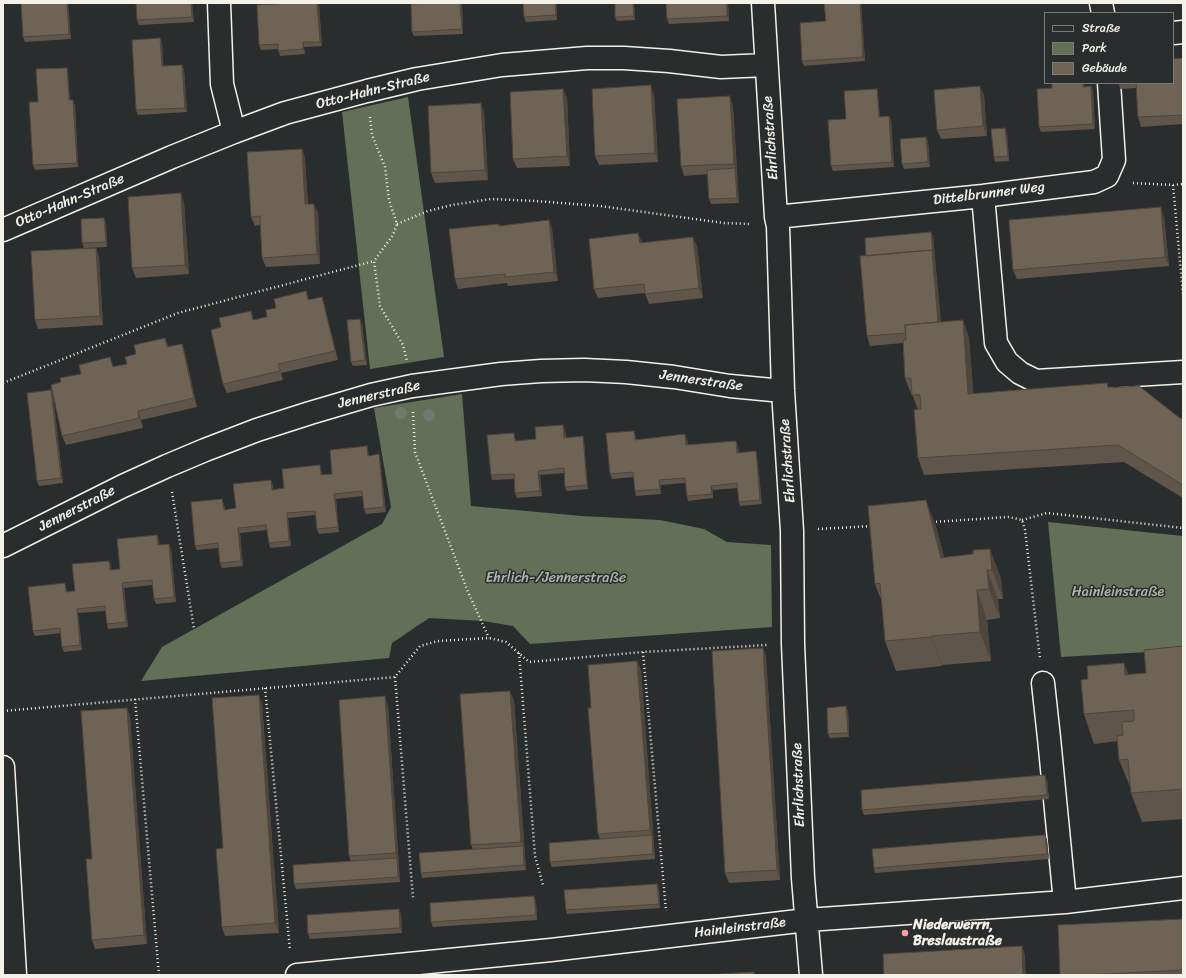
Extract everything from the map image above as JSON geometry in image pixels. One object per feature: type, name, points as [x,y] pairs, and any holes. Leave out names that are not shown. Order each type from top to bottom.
[{"type":"street","points":[[219,3],[222,84],[234,132]]},
{"type":"street","name":"Ehrlichstraße","points":[[763,3],[777,222],[783,391],[792,531],[793,644],[803,870],[811,975]]},
{"type":"street","name":"Otto-Hahn-Straße","points":[[3,230],[172,157],[285,113],[417,79],[502,65],[587,58],[624,58],[669,61],[721,67],[766,65]]},
{"type":"street","points":[[1107,176],[1114,160],[1109,84]]},
{"type":"street","name":"Dittelbrunner Weg","points":[[777,222],[1094,182],[1107,176]]},
{"type":"street","points":[[983,196],[996,343],[1007,362],[1020,373],[1036,381],[1183,372]]},
{"type":"street","name":"Jennerstraße","points":[[3,546],[122,486],[167,466],[257,430],[370,395],[405,388],[501,374],[584,370],[626,372],[674,377],[730,386],[783,391]]},
{"type":"street","points":[[1043,683],[1065,902]]},
{"type":"street","points":[[3,767],[15,975]]},
{"type":"street","name":"Hainleinstraße","points":[[297,975],[668,937],[807,920],[1065,902],[1183,888]]},
{"type":"path","points":[[1107,176],[1115,182],[1173,185],[1183,184]]},
{"type":"path","points":[[1173,185],[1183,294]]},
{"type":"path","points":[[397,224],[428,211],[452,205],[491,199],[600,206],[724,223],[777,222]]},
{"type":"path","points":[[3,383],[178,313],[374,261]]},
{"type":"path","points":[[167,466],[194,629]]},
{"type":"path","points":[[932,522],[1009,517],[1022,520],[1047,513],[1183,528]]},
{"type":"path","points":[[1022,520],[1025,530],[1043,683]]},
{"type":"path","points":[[792,531],[877,526]]},
{"type":"path","points":[[413,898],[395,677],[420,646],[438,641],[489,638],[506,642],[529,662],[643,652],[793,644]]},
{"type":"path","points":[[519,652],[535,856],[543,885]]},
{"type":"path","points":[[643,652],[668,937]]},
{"type":"path","points":[[3,711],[395,677]]},
{"type":"path","points":[[265,688],[290,953]]},
{"type":"path","points":[[135,699],[159,975]]},
{"type":"green space","points":[[408,97],[444,357],[370,369],[342,112]]},
{"type":"green space","name":"Ehrlich-/Jennerstraße","points":[[462,394],[471,506],[582,516],[660,520],[704,529],[727,542],[771,545],[772,627],[530,644],[513,626],[483,621],[429,618],[392,643],[389,658],[141,681],[162,647],[382,524],[391,507],[374,408]]},
{"type":"green space","name":"Hainleinstraße","points":[[1048,522],[1183,536],[1183,650],[1061,657]]},
{"type":"building","points":[[21,3],[67,3],[69,34],[23,37]]},
{"type":"building","points":[[136,3],[191,3],[192,17],[137,20]]},
{"type":"building","points":[[317,3],[320,42],[303,42],[303,49],[278,51],[278,44],[259,45],[257,5]]},
{"type":"building","points":[[460,3],[462,29],[412,32],[411,4]]},
{"type":"building","points":[[523,3],[555,3],[556,15],[524,17]]},
{"type":"building","points":[[615,3],[633,3],[634,16],[615,17]]},
{"type":"building","points":[[666,3],[727,3],[727,16],[667,19]]},
{"type":"building","points":[[824,3],[860,3],[863,57],[802,61],[800,23],[826,21]]},
{"type":"building","points":[[160,38],[162,66],[182,65],[185,108],[136,110],[132,40]]},
{"type":"building","points":[[1183,58],[1183,115],[1138,117],[1136,84],[1174,84],[1174,59]]},
{"type":"building","points":[[67,68],[69,100],[73,100],[77,163],[33,165],[29,102],[38,102],[36,69]]},
{"type":"building","points":[[1052,84],[1082,84],[1083,87],[1091,86],[1093,124],[1039,127],[1037,89],[1052,88]]},
{"type":"building","points":[[651,85],[655,153],[595,156],[592,89]]},
{"type":"building","points":[[980,86],[983,126],[937,130],[934,90]]},
{"type":"building","points":[[563,89],[567,156],[513,159],[510,92]]},
{"type":"building","points":[[877,89],[879,117],[889,116],[892,162],[831,166],[828,120],[846,119],[844,91]]},
{"type":"building","points":[[730,96],[734,164],[681,166],[677,99]]},
{"type":"building","points":[[481,103],[485,170],[431,173],[428,106]]},
{"type":"building","points":[[1005,128],[1008,156],[994,157],[991,129]]},
{"type":"building","points":[[926,137],[928,162],[902,164],[900,139]]},
{"type":"building","points":[[302,149],[305,204],[314,204],[317,254],[262,258],[260,216],[251,217],[247,152]]},
{"type":"building","points":[[735,168],[737,198],[709,199],[707,170]]},
{"type":"building","points":[[181,193],[185,265],[132,268],[128,197]]},
{"type":"building","points":[[1161,207],[1165,257],[1013,270],[1009,220]]},
{"type":"building","points":[[104,218],[106,242],[82,243],[81,219]]},
{"type":"building","points":[[549,220],[554,272],[505,277],[505,274],[455,279],[449,229],[499,224],[499,226]]},
{"type":"building","points":[[931,232],[933,254],[932,250],[866,256],[865,238]]},
{"type":"building","points":[[638,233],[640,243],[693,237],[699,288],[645,294],[644,284],[594,289],[589,239]]},
{"type":"building","points":[[96,248],[100,316],[35,320],[31,251]]},
{"type":"building","points":[[932,250],[938,322],[905,325],[906,333],[867,336],[860,256]]},
{"type":"building","points":[[306,291],[308,300],[322,297],[335,351],[278,364],[280,371],[223,384],[211,330],[221,327],[219,318],[251,311],[253,320],[267,317],[266,310],[276,308],[274,299]]},
{"type":"building","points":[[360,319],[365,360],[351,362],[347,320]]},
{"type":"building","points":[[963,320],[968,394],[1107,383],[1108,388],[1139,386],[1181,419],[1183,416],[1183,485],[1118,445],[918,458],[914,410],[921,409],[920,395],[912,395],[911,378],[905,378],[903,340],[906,340],[905,325]]},
{"type":"building","points":[[165,338],[167,347],[182,344],[194,398],[138,411],[139,418],[62,436],[51,385],[61,382],[60,378],[81,374],[79,365],[110,357],[113,367],[127,364],[125,357],[136,354],[134,345]]},
{"type":"building","points":[[51,390],[61,478],[37,481],[27,393]]},
{"type":"building","points":[[563,425],[564,438],[583,436],[587,485],[565,487],[564,468],[538,471],[540,491],[515,493],[514,474],[491,475],[487,435],[514,433],[515,441],[536,439],[535,427]]},
{"type":"building","points":[[634,431],[635,440],[685,434],[686,445],[736,441],[737,453],[756,451],[760,500],[739,502],[737,483],[711,486],[712,494],[687,496],[685,478],[659,480],[660,489],[635,491],[633,472],[610,474],[606,433]]},
{"type":"building","points":[[367,446],[368,456],[379,454],[384,507],[364,509],[362,491],[334,494],[338,527],[317,529],[315,511],[287,513],[289,541],[269,543],[266,525],[238,528],[241,561],[220,563],[218,543],[195,546],[191,502],[222,499],[224,510],[236,508],[233,484],[271,480],[272,490],[284,488],[282,469],[320,465],[321,475],[332,474],[330,450]]},
{"type":"building","points":[[926,500],[941,558],[973,554],[973,550],[990,549],[992,570],[987,570],[989,589],[977,590],[980,632],[885,641],[880,583],[875,584],[868,506]]},
{"type":"building","points":[[157,535],[158,545],[169,544],[174,597],[154,599],[152,580],[122,583],[126,622],[107,624],[105,606],[77,609],[80,645],[62,647],[60,628],[33,631],[28,587],[65,583],[66,592],[75,591],[72,564],[109,561],[110,570],[120,569],[117,539]]},
{"type":"building","points":[[1183,646],[1183,789],[1131,793],[1128,759],[1119,760],[1117,736],[1123,735],[1122,722],[1134,721],[1134,710],[1084,714],[1081,680],[1088,679],[1087,666],[1124,663],[1125,675],[1146,673],[1144,650]]},
{"type":"building","points":[[763,648],[777,870],[725,873],[712,651]]},
{"type":"building","points":[[637,661],[650,830],[598,834],[588,708],[591,708],[588,665]]},
{"type":"building","points":[[510,691],[521,842],[471,845],[460,694]]},
{"type":"building","points":[[259,695],[275,923],[222,927],[216,849],[223,848],[212,698]]},
{"type":"building","points":[[385,696],[396,853],[349,856],[339,700]]},
{"type":"building","points":[[846,706],[848,733],[828,734],[827,708]]},
{"type":"building","points":[[127,708],[144,935],[92,940],[86,859],[92,859],[81,711]]},
{"type":"building","points":[[1045,775],[1047,795],[862,810],[861,790]]},
{"type":"building","points":[[652,835],[653,854],[550,862],[549,843]]},
{"type":"building","points":[[1045,835],[1047,854],[874,868],[872,849]]},
{"type":"building","points":[[523,846],[524,865],[421,873],[419,853]]},
{"type":"building","points":[[397,858],[398,877],[294,884],[293,865]]},
{"type":"building","points":[[657,884],[659,904],[566,910],[564,890]]},
{"type":"building","points":[[534,896],[536,915],[431,922],[430,903]]},
{"type":"building","points":[[399,909],[400,928],[308,934],[307,915]]},
{"type":"building","points":[[1183,919],[1183,970],[1060,975],[1058,925]]},
{"type":"building","points":[[1022,946],[1023,975],[884,975],[883,954]]},
{"type":"building","points":[[754,972],[754,975],[704,975]]},
{"type":"place","name":"Niederwerrn, Breslaustraße","points":[[905,933]]}]
